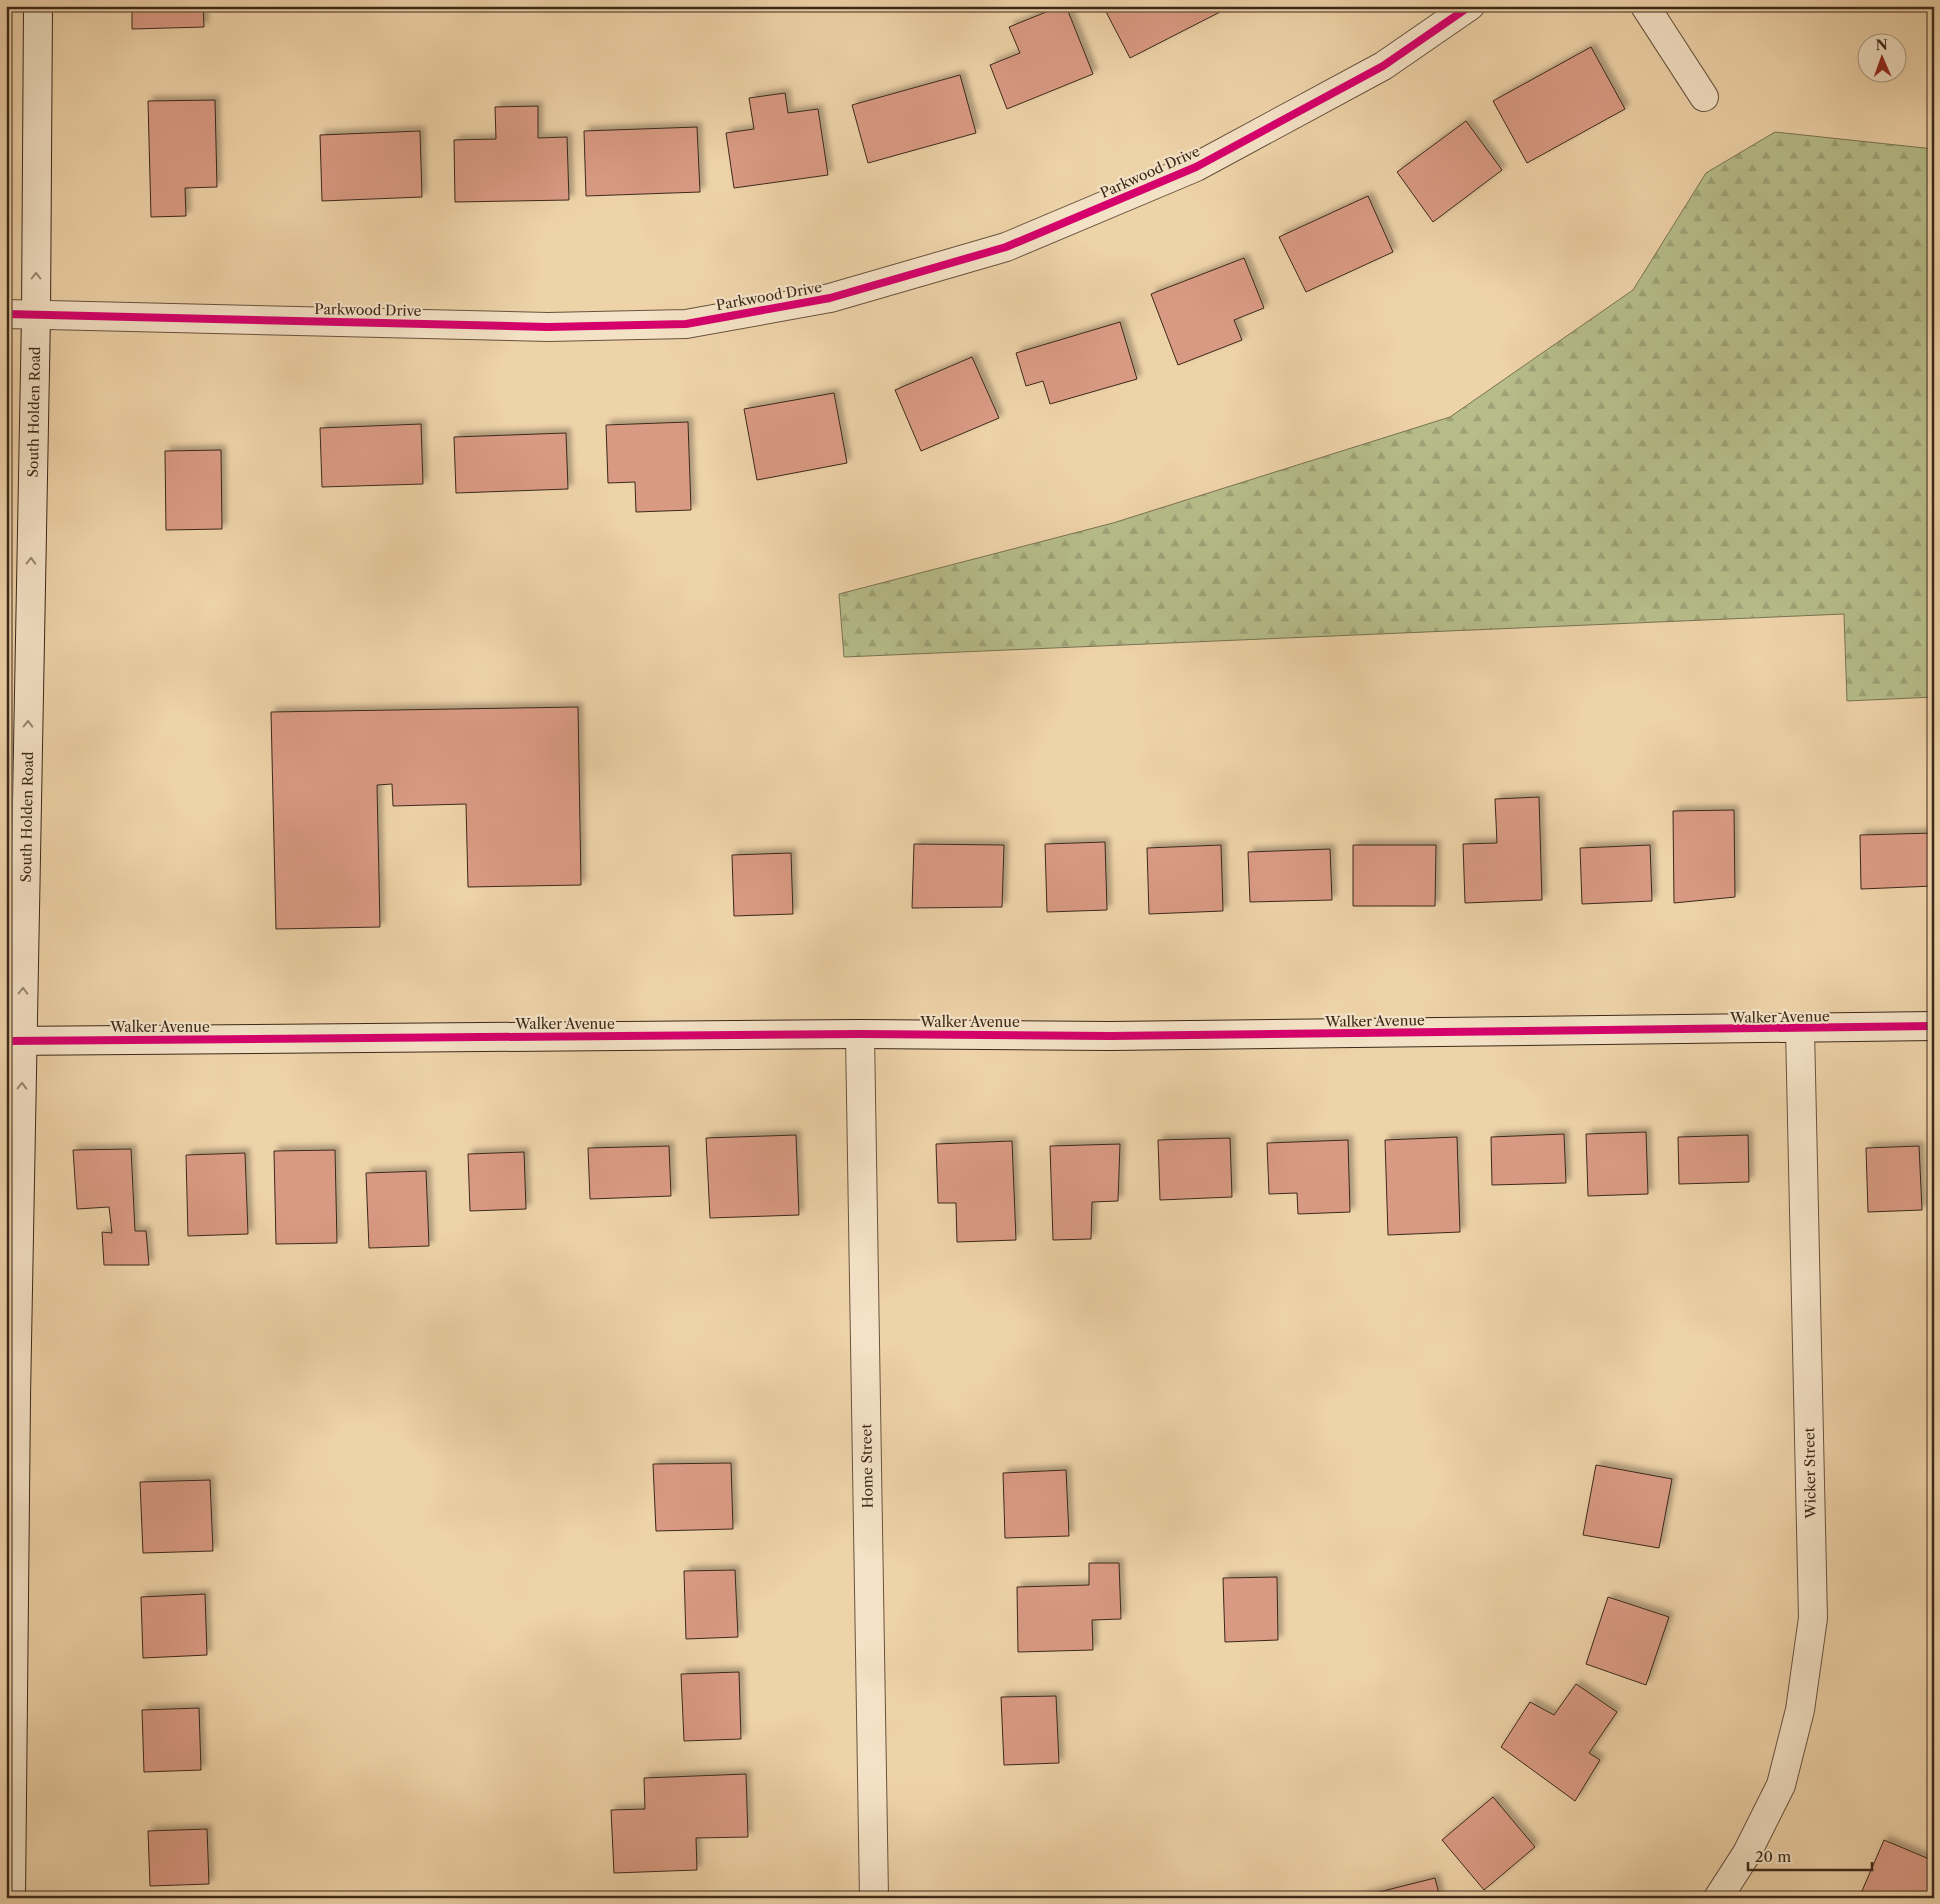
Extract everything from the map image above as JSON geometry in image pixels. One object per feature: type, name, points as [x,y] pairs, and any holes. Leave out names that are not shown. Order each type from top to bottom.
[{"type":"street","name":"South Holden Road","points":[[11,1898],[14,1040],[36,315],[38,6]]},
{"type":"street","name":"Parkwood Drive","points":[[6,314],[548,327],[686,324],[830,298],[1006,247],[1196,167],[1382,66],[1470,6]]},
{"type":"street","points":[[1645,6],[1704,97]]},
{"type":"street","name":"Walker Avenue","points":[[14,1040],[860,1034],[1110,1036],[1934,1026]]},
{"type":"street","name":"Wicker Street","points":[[1718,1898],[1746,1853],[1782,1785],[1800,1710],[1813,1618],[1800,1029]]},
{"type":"street","name":"Home Street","points":[[860,1034],[874,1898]]},
{"type":"green space","points":[[1775,132],[1934,149],[1934,697],[1847,701],[1844,614],[844,657],[839,594],[1113,523],[1450,417],[1633,290],[1706,173]]},
{"type":"building","points":[[132,6],[203,6],[204,27],[132,29]]},
{"type":"building","points":[[1061,6],[1066,6],[1093,74],[1007,109],[990,65],[1020,53],[1009,27]]},
{"type":"building","points":[[1103,6],[1217,6],[1220,12],[1130,58]]},
{"type":"building","points":[[1591,47],[1625,109],[1527,163],[1493,101]]},
{"type":"building","points":[[960,75],[976,133],[868,163],[852,105]]},
{"type":"building","points":[[785,93],[788,113],[818,109],[828,175],[734,188],[726,133],[754,129],[749,98]]},
{"type":"building","points":[[215,100],[217,187],[185,188],[186,216],[151,217],[148,101]]},
{"type":"building","points":[[538,106],[538,138],[567,137],[569,200],[455,202],[454,140],[496,139],[495,107]]},
{"type":"building","points":[[1466,121],[1502,170],[1433,222],[1397,172]]},
{"type":"building","points":[[697,127],[700,192],[586,196],[584,131]]},
{"type":"building","points":[[420,131],[422,197],[322,201],[320,135]]},
{"type":"building","points":[[1368,196],[1393,252],[1306,292],[1279,237]]},
{"type":"building","points":[[1244,258],[1264,308],[1234,320],[1242,340],[1178,365],[1151,294]]},
{"type":"building","points":[[1120,322],[1137,379],[1050,404],[1043,381],[1026,386],[1016,353]]},
{"type":"building","points":[[972,357],[999,418],[921,451],[895,390]]},
{"type":"building","points":[[834,393],[847,463],[757,480],[744,409]]},
{"type":"building","points":[[688,422],[691,510],[636,512],[635,482],[608,483],[606,425]]},
{"type":"building","points":[[421,424],[423,484],[322,487],[320,428]]},
{"type":"building","points":[[566,433],[568,489],[456,493],[454,437]]},
{"type":"building","points":[[221,450],[222,529],[166,530],[165,451]]},
{"type":"building","points":[[578,707],[581,885],[468,887],[466,804],[393,806],[392,784],[377,785],[380,927],[276,929],[271,712]]},
{"type":"building","points":[[1539,797],[1542,900],[1465,903],[1463,844],[1497,843],[1495,799]]},
{"type":"building","points":[[1734,810],[1735,897],[1674,903],[1673,811]]},
{"type":"building","points":[[1934,833],[1934,886],[1861,889],[1860,835]]},
{"type":"building","points":[[1105,842],[1107,910],[1047,912],[1045,844]]},
{"type":"building","points":[[914,844],[1004,845],[1002,907],[912,908]]},
{"type":"building","points":[[1221,845],[1223,911],[1149,914],[1147,848]]},
{"type":"building","points":[[1353,845],[1436,845],[1435,906],[1353,906]]},
{"type":"building","points":[[1650,845],[1652,901],[1582,904],[1580,848]]},
{"type":"building","points":[[1330,849],[1332,900],[1250,902],[1248,852]]},
{"type":"building","points":[[791,853],[793,914],[734,916],[732,855]]},
{"type":"building","points":[[1646,1132],[1648,1194],[1588,1196],[1586,1134]]},
{"type":"building","points":[[1564,1134],[1566,1183],[1492,1185],[1491,1137]]},
{"type":"building","points":[[796,1135],[799,1215],[710,1218],[706,1138]]},
{"type":"building","points":[[1748,1135],[1749,1182],[1679,1184],[1678,1137]]},
{"type":"building","points":[[1457,1137],[1460,1232],[1388,1235],[1385,1140]]},
{"type":"building","points":[[1230,1138],[1232,1197],[1160,1200],[1158,1140]]},
{"type":"building","points":[[1348,1140],[1350,1212],[1298,1214],[1297,1193],[1269,1194],[1267,1143]]},
{"type":"building","points":[[1012,1141],[1016,1240],[957,1242],[956,1203],[938,1203],[936,1144]]},
{"type":"building","points":[[1120,1144],[1118,1201],[1092,1202],[1091,1239],[1053,1240],[1050,1146]]},
{"type":"building","points":[[669,1146],[671,1196],[590,1199],[588,1148]]},
{"type":"building","points":[[1919,1146],[1922,1210],[1868,1212],[1866,1148]]},
{"type":"building","points":[[131,1149],[135,1231],[146,1231],[149,1265],[104,1265],[102,1232],[112,1233],[109,1207],[77,1209],[73,1150]]},
{"type":"building","points":[[335,1150],[337,1243],[276,1244],[274,1151]]},
{"type":"building","points":[[524,1152],[526,1209],[470,1211],[468,1154]]},
{"type":"building","points":[[245,1153],[248,1234],[188,1236],[186,1155]]},
{"type":"building","points":[[426,1171],[429,1246],[369,1248],[366,1173]]},
{"type":"building","points":[[731,1463],[733,1529],[656,1531],[653,1464]]},
{"type":"building","points":[[1596,1465],[1672,1479],[1659,1548],[1583,1535]]},
{"type":"building","points":[[1066,1470],[1069,1536],[1005,1538],[1003,1473]]},
{"type":"building","points":[[210,1480],[213,1551],[143,1553],[140,1482]]},
{"type":"building","points":[[1089,1563],[1119,1563],[1121,1619],[1092,1620],[1093,1650],[1018,1652],[1017,1587],[1089,1585]]},
{"type":"building","points":[[735,1570],[738,1637],[686,1639],[684,1571]]},
{"type":"building","points":[[1277,1577],[1278,1640],[1225,1642],[1223,1578]]},
{"type":"building","points":[[205,1594],[207,1655],[143,1658],[141,1597]]},
{"type":"building","points":[[1608,1597],[1669,1617],[1646,1685],[1586,1664]]},
{"type":"building","points":[[739,1672],[741,1739],[684,1741],[681,1674]]},
{"type":"building","points":[[1576,1684],[1617,1712],[1589,1753],[1600,1760],[1575,1801],[1501,1747],[1530,1702],[1554,1715]]},
{"type":"building","points":[[1056,1696],[1059,1763],[1004,1765],[1001,1697]]},
{"type":"building","points":[[199,1708],[201,1770],[144,1772],[142,1710]]},
{"type":"building","points":[[746,1774],[748,1837],[696,1838],[697,1870],[614,1873],[611,1810],[645,1809],[644,1778]]},
{"type":"building","points":[[1493,1797],[1535,1847],[1484,1890],[1442,1840]]},
{"type":"building","points":[[207,1829],[209,1884],[150,1886],[148,1831]]},
{"type":"building","points":[[1884,1840],[1934,1861],[1934,1881],[1927,1898],[1859,1898]]},
{"type":"building","points":[[1435,1878],[1440,1898],[1359,1898],[1359,1897]]},
{"type":"cycle path","points":[[6,314],[548,327],[686,324],[830,298],[1006,247],[1196,167],[1383,66],[1470,6]]},
{"type":"cycle path","points":[[6,1041],[860,1034],[1110,1036],[1934,1026]]}]
